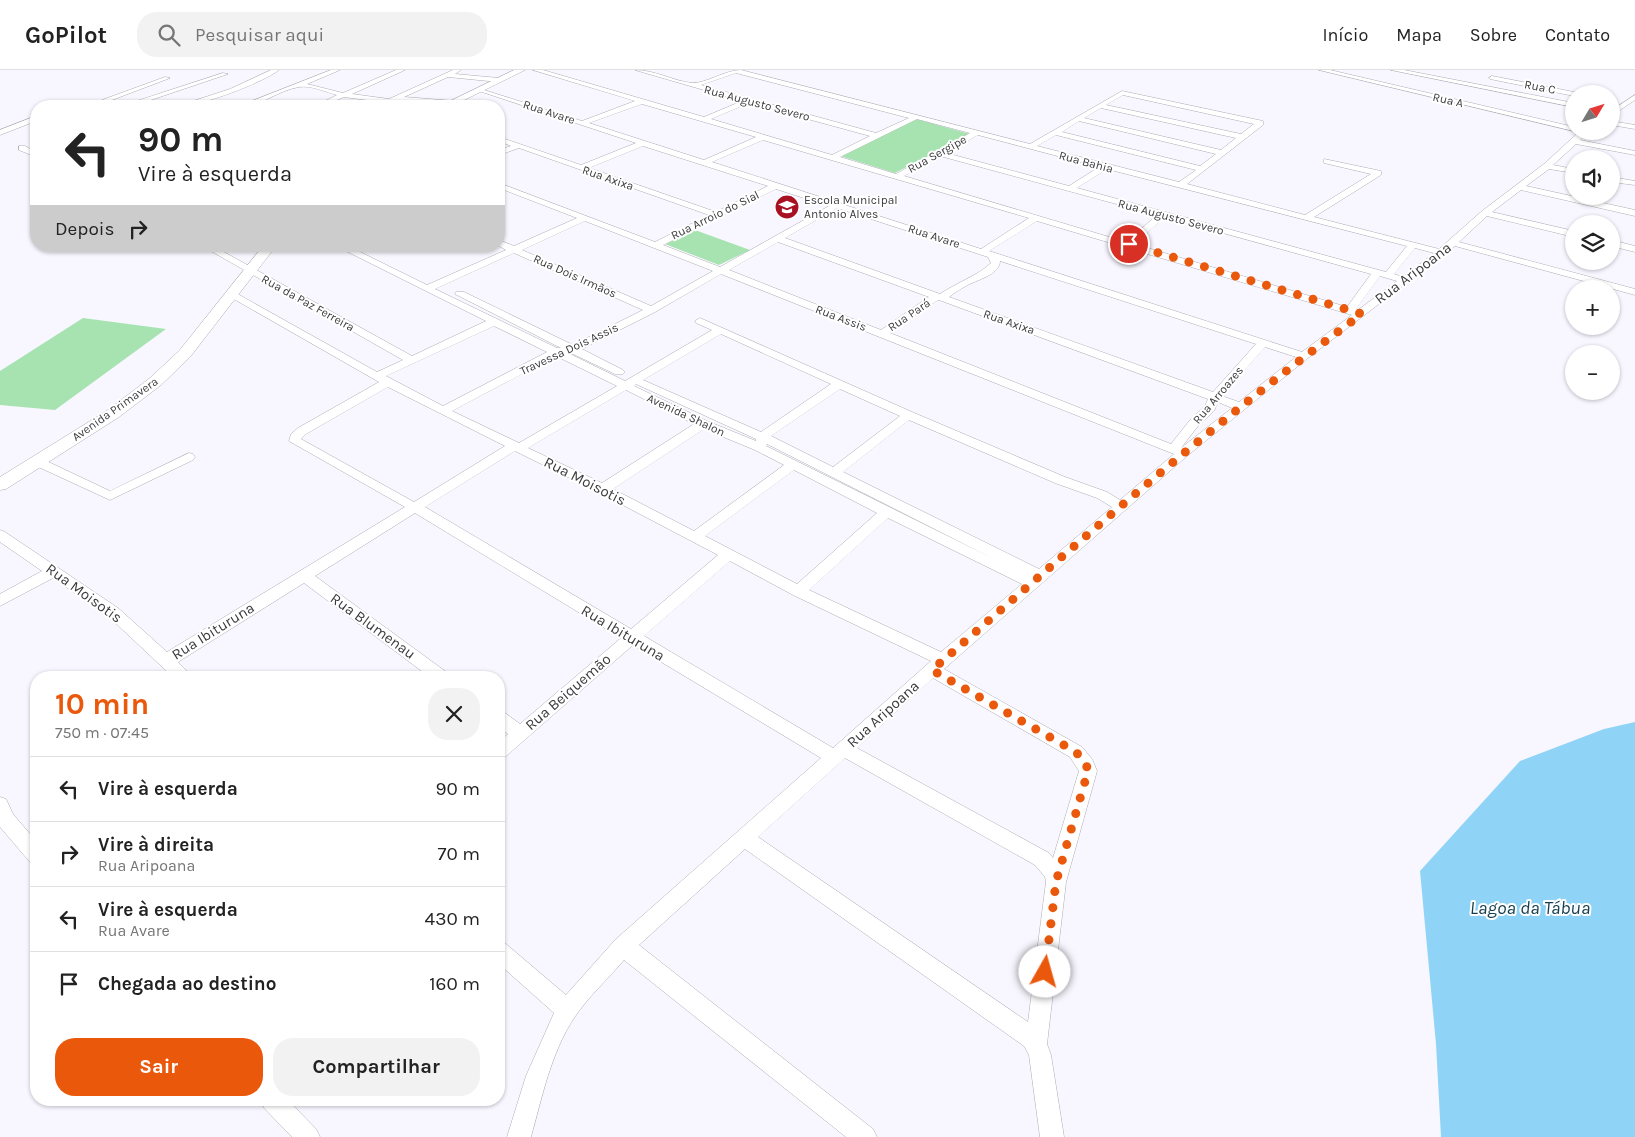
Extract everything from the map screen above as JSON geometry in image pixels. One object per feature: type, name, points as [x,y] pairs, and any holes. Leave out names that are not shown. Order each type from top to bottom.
[{"type":"street","points":[[199,100],[250,82],[276,70]]},
{"type":"street","points":[[260,100],[337,70]]},
{"type":"street","points":[[332,100],[402,70]]},
{"type":"street","points":[[300,85],[320,88],[343,95],[392,100],[458,70]]},
{"type":"street","points":[[458,100],[521,70]]},
{"type":"street","points":[[536,70],[1356,312],[1377,273]]},
{"type":"street","name":"Rua Augusto Severo","points":[[638,70],[877,136]]},
{"type":"street","points":[[693,86],[734,70]]},
{"type":"street","name":"Rua Bahia","points":[[734,70],[1440,252]]},
{"type":"street","name":"Rua A","points":[[1322,70],[1358,81],[1429,86],[1537,115],[1565,127]]},
{"type":"street","points":[[1394,70],[1429,86],[1565,103]]},
{"type":"street","points":[[1429,86],[1447,70]]},
{"type":"street","points":[[146,100],[225,74]]},
{"type":"street","points":[[448,75],[499,80]]},
{"type":"street","name":"Rua C","points":[[1485,77],[1533,84],[1565,92]]},
{"type":"street","points":[[105,100],[166,78]]},
{"type":"street","points":[[250,82],[267,85]]},
{"type":"street","points":[[275,86],[291,89]]},
{"type":"street","name":"Rua Avare","points":[[479,90],[1304,356]]},
{"type":"street","points":[[1030,147],[1122,93],[1260,123],[1180,186]]},
{"type":"street","points":[[1620,107],[1635,97]]},
{"type":"street","points":[[582,123],[643,101]]},
{"type":"street","points":[[706,119],[748,101]]},
{"type":"street","points":[[1537,115],[1558,102]]},
{"type":"street","points":[[1620,103],[1624,104]]},
{"type":"street","points":[[1100,106],[1242,137]]},
{"type":"street","points":[[834,158],[916,117]]},
{"type":"street","points":[[1078,119],[1223,152]]},
{"type":"street","points":[[0,133],[30,120]]},
{"type":"street","points":[[1620,124],[1635,127]]},
{"type":"street","points":[[1054,132],[1203,169]]},
{"type":"street","name":"Rua Sergipe","points":[[898,176],[976,133]]},
{"type":"street","points":[[704,163],[764,137]]},
{"type":"street","name":"Rua Aripoana","points":[[519,1137],[537,1076],[553,1036],[567,1010],[624,946],[938,665],[1121,506],[1179,451],[1242,407],[1356,312],[1404,280],[1453,243],[1485,213],[1547,166],[1573,140]]},
{"type":"street","name":"Rua A","points":[[1599,140],[1635,153]]},
{"type":"street","name":"Rua Axixa","points":[[505,141],[717,215]]},
{"type":"street","points":[[581,168],[643,143]]},
{"type":"street","points":[[505,151],[518,146]]},
{"type":"street","points":[[22,148],[30,152]]},
{"type":"street","name":"Rua Augusto Severo","points":[[939,153],[1404,280]]},
{"type":"street","points":[[1306,218],[1378,174],[1327,161]]},
{"type":"street","points":[[1069,190],[1105,166]]},
{"type":"street","points":[[1547,166],[1565,169]]},
{"type":"street","points":[[1620,181],[1635,184]]},
{"type":"street","name":"Rua Arroio do Sial","points":[[656,245],[775,186]]},
{"type":"street","name":"Rua Assis","points":[[505,187],[1179,451]]},
{"type":"street","points":[[1520,187],[1635,213]]},
{"type":"street","name":"Travessa Dois Assis","points":[[443,411],[555,352],[574,349],[651,310],[836,205]]},
{"type":"street","points":[[1485,213],[1565,232]]},
{"type":"street","points":[[1129,244],[1162,215]]},
{"type":"street","points":[[982,252],[1037,217]]},
{"type":"street","points":[[428,288],[585,218]]},
{"type":"street","name":"Rua Axixa","points":[[776,238],[1242,407]]},
{"type":"street","points":[[1453,243],[1635,292]]},
{"type":"street","points":[[1388,276],[1413,245]]},
{"type":"street","points":[[1620,245],[1635,249]]},
{"type":"street","name":"Rua Dois Irmãos","points":[[505,246],[651,310]]},
{"type":"street","name":"Rua da Paz Ferreira","points":[[217,252],[410,360]]},
{"type":"street","name":"Avenida Primavera","points":[[0,484],[130,401],[162,376],[188,349],[249,269],[265,252]]},
{"type":"street","name":"Avenida Shalon","points":[[353,252],[555,352],[629,383],[673,397],[802,466],[1036,579]]},
{"type":"street","name":"Avenida Shalon","points":[[375,252],[574,349],[662,404],[703,424],[760,442],[802,466],[832,473],[875,500],[886,512],[1036,579]]},
{"type":"street","name":"Rua Pará","points":[[882,334],[939,297],[991,269],[996,264],[992,256]]},
{"type":"street","points":[[447,298],[458,293]]},
{"type":"street","name":"Rua Moisotis","points":[[230,294],[443,411],[603,489],[938,665],[1076,752],[1086,764],[1088,771],[1056,882]]},
{"type":"street","points":[[700,321],[908,415],[1060,480],[1102,495],[1121,506]]},
{"type":"street","points":[[382,379],[410,360],[492,322]]},
{"type":"street","name":"Rua Ibituruna","points":[[166,661],[414,507],[719,331]]},
{"type":"street","name":"Rua Arroazes","points":[[1179,451],[1194,423],[1210,408],[1215,396],[1263,343]]},
{"type":"street","name":"Rua Ibituruna","points":[[382,379],[355,399],[302,431],[294,439],[414,507],[632,638],[839,753],[1042,859],[1054,873],[1056,882]]},
{"type":"street","points":[[760,442],[839,384]]},
{"type":"street","points":[[662,404],[673,397]]},
{"type":"street","points":[[832,473],[908,415]]},
{"type":"street","points":[[603,489],[703,424]]},
{"type":"street","points":[[36,462],[110,496],[189,457]]},
{"type":"street","points":[[695,537],[802,466]]},
{"type":"street","points":[[798,591],[886,512]]},
{"type":"street","name":"Rua Moisotis","points":[[0,535],[114,612],[177,671]]},
{"type":"street","name":"Rua Beiquemão","points":[[505,747],[728,554]]},
{"type":"street","points":[[0,601],[54,571]]},
{"type":"street","name":"Rua Blumenau","points":[[304,575],[434,671]]},
{"type":"street","points":[[505,723],[520,734]]},
{"type":"street","points":[[0,805],[5,819],[30,848]]},
{"type":"street","points":[[745,839],[1024,1033],[1036,1044]]},
{"type":"street","points":[[1052,1137],[1040,1055],[1036,1044],[1056,882]]},
{"type":"street","points":[[624,946],[865,1137]]},
{"type":"street","points":[[505,955],[567,1010]]},
{"type":"street","points":[[278,1106],[308,1137]]},
{"type":"green space","points":[[916,119],[970,134],[895,173],[840,156]]},
{"type":"green space","points":[[695,230],[750,250],[719,265],[665,244]]},
{"type":"green space","points":[[83,318],[166,329],[55,410],[0,405],[0,371]]},
{"type":"water","name":"Lagoa da Tábua","points":[[1635,722],[1635,1137],[1441,1137],[1436,1044],[1420,871],[1520,761],[1604,729]]},
{"type":"place","name":"Escola Municipal Antonio Alves","points":[[787,207]]},
{"type":"route","points":[[1045,972],[1056,882],[1088,771],[1086,764],[1076,752],[932,670],[1183,452],[1304,356],[1362,314],[1129,244]]}]
